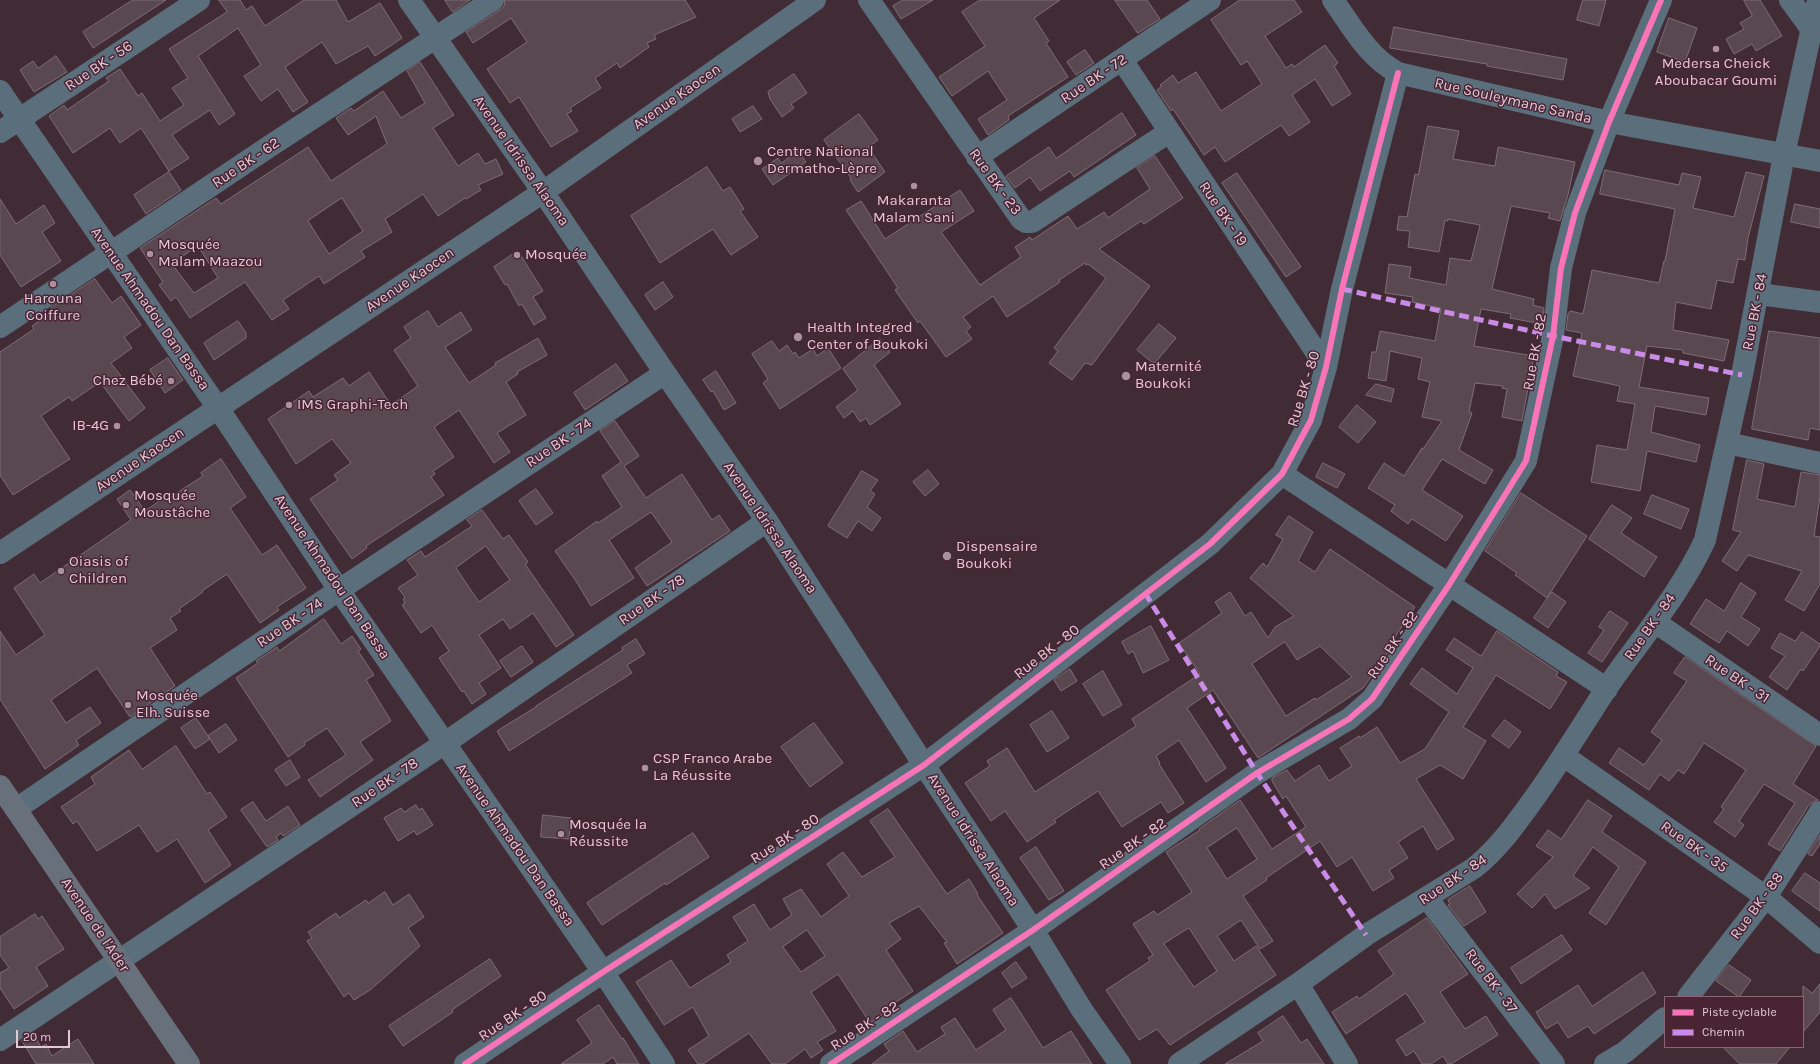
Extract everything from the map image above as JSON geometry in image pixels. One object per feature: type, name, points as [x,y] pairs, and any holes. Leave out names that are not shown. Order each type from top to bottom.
[{"type":"main road","name":"Avenue de l'Ader","points":[[0,786],[189,1064]]},
{"type":"street","name":"Rue BK - 56","points":[[0,132],[199,0]]},
{"type":"street","name":"Avenue Idrissa Alaoma","points":[[409,0],[543,192],[766,520],[1033,930],[1082,1010],[1120,1064]]},
{"type":"street","name":"Rue BK - 62","points":[[0,327],[270,146],[493,0]]},
{"type":"street","name":"Avenue Kaocen","points":[[0,553],[543,192],[815,0]]},
{"type":"street","name":"Rue BK - 23","points":[[869,0],[977,157],[1021,219],[1026,222],[1032,222],[1169,132]]},
{"type":"street","name":"Rue BK - 72","points":[[977,157],[1210,0]]},
{"type":"street","name":"Rue Souleymane Sanda","points":[[1333,0],[1371,54],[1384,65],[1398,73],[1609,122],[1820,161]]},
{"type":"street","name":"Rue BK - 82","points":[[831,1064],[1033,930],[1257,773],[1349,719],[1362,710],[1372,699],[1449,585],[1526,461],[1553,336],[1563,261],[1575,213],[1609,122],[1661,0]]},
{"type":"street","points":[[1790,0],[1812,30]]},
{"type":"street","name":"Rue BK - 84","points":[[1179,1064],[1298,984],[1366,935],[1474,868],[1489,856],[1505,839],[1564,756],[1607,689],[1655,622],[1698,555],[1705,540],[1727,443],[1758,294],[1784,154],[1818,0]]},
{"type":"street","name":"Rue BK - 19","points":[[1122,60],[1326,367]]},
{"type":"street","name":"Rue BK - 80","points":[[465,1064],[603,972],[924,764],[1210,544],[1282,474],[1312,420],[1326,367],[1342,289],[1398,73]]},
{"type":"street","name":"Avenue Ahmadou Dan Bassa","points":[[0,91],[66,185],[111,254],[218,408],[339,590],[603,972],[664,1064]]},
{"type":"street","points":[[1758,294],[1820,302]]},
{"type":"street","name":"Rue BK - 74","points":[[16,809],[339,590],[665,373]]},
{"type":"street","points":[[1727,443],[1820,463]]},
{"type":"street","points":[[1282,474],[1607,689]]},
{"type":"street","name":"Rue BK - 78","points":[[0,1040],[445,743],[766,520]]},
{"type":"street","name":"Rue BK - 31","points":[[1655,622],[1820,735]]},
{"type":"street","name":"Rue BK - 35","points":[[1564,756],[1766,897],[1820,943]]},
{"type":"street","name":"Rue BK - 88","points":[[1689,996],[1766,897],[1820,812]]},
{"type":"street","name":"Rue BK - 37","points":[[1427,898],[1554,1064]]},
{"type":"street","points":[[1298,984],[1347,1064]]},
{"type":"street","points":[[1605,1064],[1625,1052],[1664,1019]]},
{"type":"building","points":[[133,0],[166,0],[93,48],[83,32]]},
{"type":"building","points":[[219,0],[240,0],[246,10],[252,6],[265,26],[304,0],[336,0],[348,22],[380,3],[402,38],[375,56],[368,46],[336,64],[322,42],[285,67],[308,102],[293,112],[278,89],[261,101],[244,76],[261,65],[238,28],[198,56],[235,114],[219,125],[210,110],[172,135],[189,158],[169,171],[141,128],[120,143],[110,128],[73,153],[49,116],[64,105],[67,110],[109,81],[106,78],[120,69],[138,96],[142,93],[160,121],[184,105],[172,88],[188,78],[169,49],[227,12]]},
{"type":"building","points":[[445,0],[470,0],[453,12]]},
{"type":"building","points":[[505,0],[685,0],[696,17],[654,35],[656,39],[647,43],[649,47],[620,68],[617,63],[595,78],[601,88],[570,108],[572,111],[567,114],[578,131],[551,147],[519,97],[510,103],[487,69],[527,42],[511,18],[473,43],[466,32],[500,10],[504,6]]},
{"type":"building","points":[[903,0],[933,0],[901,19],[893,6]]},
{"type":"building","points":[[980,0],[1060,0],[1034,18],[1049,41],[1046,43],[1068,77],[1008,116],[1009,120],[988,135],[978,119],[1007,100],[988,71],[952,96],[939,77],[985,46],[962,12]]},
{"type":"building","points":[[1115,0],[1147,0],[1160,19],[1138,33]]},
{"type":"building","points":[[1240,0],[1294,0],[1302,12],[1265,36],[1286,68],[1292,64],[1294,67],[1325,45],[1338,63],[1334,66],[1351,94],[1332,106],[1315,79],[1292,95],[1310,122],[1289,136],[1281,125],[1225,162],[1215,147],[1204,155],[1173,109],[1171,111],[1157,90],[1162,86],[1160,85],[1173,75],[1178,83],[1196,72],[1221,111],[1262,84],[1247,61],[1241,65],[1211,20]]},
{"type":"building","points":[[1583,0],[1606,0],[1599,26],[1577,20]]},
{"type":"building","points":[[1744,0],[1760,0],[1782,36],[1756,51],[1752,44],[1734,54],[1726,39],[1744,29],[1740,23],[1752,16]]},
{"type":"building","points":[[1669,18],[1697,28],[1685,62],[1657,52]]},
{"type":"building","points":[[1394,27],[1567,59],[1563,80],[1487,66],[1487,64],[1390,48]]},
{"type":"building","points":[[1085,50],[1094,63],[1076,75],[1067,62]]},
{"type":"building","points":[[56,56],[67,72],[34,92],[20,70],[33,61],[38,68]]},
{"type":"building","points":[[420,62],[454,115],[433,128],[458,166],[478,153],[485,164],[496,159],[503,174],[478,185],[481,190],[466,199],[465,198],[438,216],[423,194],[385,219],[392,232],[361,251],[365,257],[324,284],[319,276],[283,300],[289,309],[272,320],[245,282],[190,318],[176,297],[171,301],[159,285],[163,282],[140,248],[216,198],[221,204],[308,147],[331,181],[387,144],[376,116],[348,135],[336,118],[351,108],[354,111],[383,91],[401,118],[425,103],[407,71]],"holes":[[[342,198],[363,231],[329,254],[308,221]],[[198,246],[218,278],[194,293],[172,264]]]},
{"type":"building","points":[[794,74],[807,93],[791,104],[794,108],[782,117],[770,99],[768,92]]},
{"type":"building","points":[[753,106],[762,119],[740,132],[732,119]]},
{"type":"building","points":[[1122,113],[1136,135],[1074,177],[1070,171],[1040,191],[1030,177],[1015,188],[1006,176],[1049,147],[1056,158]]},
{"type":"building","points":[[859,114],[878,140],[868,147],[885,172],[858,192],[850,180],[851,178],[824,140]]},
{"type":"building","points":[[1428,126],[1459,131],[1453,159],[1495,166],[1498,147],[1575,162],[1568,195],[1560,221],[1548,218],[1550,213],[1511,206],[1492,289],[1534,299],[1533,305],[1544,308],[1542,324],[1510,318],[1511,314],[1481,309],[1474,346],[1534,356],[1522,421],[1502,417],[1507,389],[1502,388],[1503,386],[1475,383],[1469,412],[1472,413],[1459,450],[1493,470],[1485,484],[1442,459],[1422,490],[1463,516],[1446,541],[1412,519],[1408,524],[1391,511],[1395,505],[1368,488],[1384,463],[1404,476],[1442,421],[1422,417],[1430,382],[1418,379],[1422,358],[1390,351],[1386,381],[1368,378],[1372,352],[1376,352],[1380,331],[1435,341],[1441,308],[1412,302],[1413,297],[1385,293],[1389,264],[1411,267],[1409,278],[1446,285],[1450,258],[1471,261],[1480,225],[1448,219],[1448,221],[1445,220],[1439,252],[1408,247],[1410,231],[1397,230],[1399,216],[1407,217],[1415,174],[1418,175]]},
{"type":"building","points":[[798,151],[806,162],[773,185],[762,169],[778,158],[781,163]]},
{"type":"building","points":[[1155,156],[1183,198],[1144,224],[1141,221],[1099,249],[1150,286],[1092,365],[1085,363],[1072,380],[1049,363],[1058,351],[1054,348],[1106,278],[1088,264],[1086,265],[1085,263],[1059,280],[1060,282],[1007,317],[993,296],[963,317],[971,327],[966,331],[972,339],[946,357],[920,321],[918,323],[895,290],[898,288],[846,210],[861,201],[885,239],[960,190],[974,211],[941,232],[980,285],[1021,257],[1015,247],[1030,237],[1032,240],[1068,216],[1077,229],[1104,212],[1108,218],[1150,189],[1137,168]]},
{"type":"building","points":[[707,167],[723,191],[730,187],[744,209],[740,211],[758,237],[731,255],[713,229],[660,263],[631,216]]},
{"type":"building","points":[[1605,170],[1679,185],[1682,173],[1701,177],[1693,208],[1734,217],[1746,172],[1764,176],[1748,238],[1745,260],[1738,259],[1733,283],[1717,280],[1711,309],[1676,302],[1673,330],[1729,340],[1724,361],[1683,353],[1683,350],[1647,346],[1639,387],[1709,398],[1706,415],[1655,406],[1651,432],[1700,445],[1696,462],[1647,451],[1640,491],[1591,482],[1597,445],[1627,450],[1635,404],[1617,401],[1620,386],[1573,376],[1582,333],[1566,330],[1568,314],[1570,311],[1583,314],[1592,270],[1659,283],[1665,261],[1675,209],[1600,194]]},
{"type":"building","points":[[169,172],[181,190],[146,214],[134,195]]},
{"type":"building","points":[[1237,173],[1301,267],[1286,277],[1222,183]]},
{"type":"building","points":[[0,199],[16,224],[44,205],[55,223],[42,232],[61,261],[21,287],[0,255]]},
{"type":"building","points":[[1795,204],[1820,209],[1820,228],[1791,222]]},
{"type":"building","points":[[518,251],[543,291],[533,297],[546,318],[534,325],[522,304],[519,306],[507,284],[505,285],[494,267]]},
{"type":"building","points":[[95,279],[112,303],[121,296],[141,325],[124,337],[132,348],[111,363],[145,408],[129,421],[100,382],[72,401],[69,397],[41,416],[70,459],[13,495],[0,475],[0,352],[34,329],[32,326],[54,311],[51,308]]},
{"type":"building","points":[[663,282],[673,297],[655,310],[645,295]]},
{"type":"building","points":[[428,311],[438,327],[461,312],[472,330],[445,347],[469,383],[496,365],[495,363],[538,338],[547,355],[517,372],[518,374],[506,382],[526,415],[497,433],[510,452],[494,463],[459,410],[434,427],[454,457],[433,471],[435,474],[431,477],[444,495],[366,546],[367,548],[352,559],[310,499],[338,480],[334,475],[351,463],[332,439],[296,464],[268,419],[309,391],[313,397],[343,378],[349,386],[369,372],[391,405],[418,386],[394,350],[411,338],[404,327]]},
{"type":"building","points":[[238,321],[246,333],[246,338],[214,360],[204,343]]},
{"type":"building","points":[[1159,324],[1176,338],[1154,364],[1137,350]]},
{"type":"building","points":[[1769,331],[1820,338],[1820,430],[1810,428],[1808,440],[1752,429]]},
{"type":"building","points":[[880,339],[890,352],[874,365],[901,404],[870,425],[866,418],[860,422],[853,411],[844,418],[836,407],[858,390],[843,369]]},
{"type":"building","points":[[772,341],[779,351],[787,345],[793,354],[795,352],[799,358],[813,349],[817,356],[828,348],[841,368],[780,409],[763,383],[768,379],[752,354]]},
{"type":"building","points":[[168,358],[183,380],[165,393],[150,370]]},
{"type":"building","points":[[616,364],[628,381],[585,410],[574,393]]},
{"type":"building","points":[[716,371],[736,403],[724,410],[713,391],[711,392],[703,380]]},
{"type":"building","points":[[1376,384],[1394,389],[1391,402],[1366,395]]},
{"type":"building","points":[[1357,405],[1376,422],[1358,443],[1339,427]]},
{"type":"building","points":[[615,421],[639,456],[624,466],[646,498],[682,474],[712,520],[719,515],[730,531],[647,586],[635,568],[672,542],[651,512],[609,540],[634,578],[591,606],[555,551],[597,521],[598,523],[622,507],[602,476],[621,462],[600,431]]},
{"type":"building","points":[[221,459],[246,497],[230,508],[262,555],[277,545],[306,588],[277,607],[279,610],[260,623],[227,574],[202,591],[203,592],[179,609],[181,611],[170,618],[177,630],[150,648],[175,686],[130,717],[97,668],[51,700],[66,723],[90,707],[101,723],[76,740],[79,745],[45,769],[0,699],[0,631],[16,655],[45,635],[14,588],[34,574],[40,583],[131,520],[117,499],[130,490],[145,511],[165,497],[166,500],[203,476],[201,473]]},
{"type":"building","points":[[1747,460],[1764,464],[1757,499],[1795,507],[1801,472],[1820,475],[1820,497],[1814,536],[1820,537],[1820,584],[1804,611],[1785,600],[1802,571],[1748,555],[1737,571],[1722,561],[1741,532],[1733,530]]},
{"type":"building","points":[[1323,463],[1345,474],[1337,488],[1316,477]]},
{"type":"building","points":[[928,470],[939,484],[925,496],[913,482]]},
{"type":"building","points":[[862,471],[878,480],[870,491],[875,494],[867,507],[881,518],[872,531],[858,521],[847,538],[828,526]]},
{"type":"building","points":[[536,489],[553,513],[536,525],[519,501]]},
{"type":"building","points":[[1521,493],[1587,536],[1547,598],[1515,575],[1517,573],[1485,551]]},
{"type":"building","points":[[1652,495],[1689,509],[1681,529],[1644,514]]},
{"type":"building","points":[[1612,505],[1632,518],[1621,533],[1657,557],[1644,577],[1589,539]]},
{"type":"building","points":[[482,510],[503,539],[509,535],[528,562],[525,564],[574,635],[556,647],[533,613],[510,629],[503,619],[479,635],[501,668],[479,683],[486,694],[472,704],[439,658],[449,651],[432,625],[421,633],[402,605],[405,603],[403,599],[405,597],[398,588],[418,575],[407,560],[421,551],[425,557],[472,526],[467,520]],"holes":[[[486,546],[510,580],[479,602],[456,568]]]},
{"type":"building","points":[[1289,516],[1313,532],[1298,561],[1315,572],[1330,549],[1415,607],[1387,649],[1389,651],[1363,688],[1258,758],[1213,690],[1187,708],[1226,768],[1206,782],[1179,740],[1156,756],[1160,763],[1159,764],[1184,803],[1168,813],[1161,802],[1122,827],[1098,791],[1054,820],[1056,822],[1027,842],[1005,811],[991,821],[965,783],[990,766],[987,761],[1007,748],[1035,792],[1136,726],[1132,719],[1200,674],[1179,643],[1222,613],[1215,602],[1230,592],[1245,616],[1251,612],[1268,638],[1275,627],[1294,616],[1250,578],[1263,563],[1267,567],[1283,539],[1276,535]],"holes":[[[1285,642],[1297,660],[1320,646],[1352,677],[1316,700],[1315,698],[1286,716],[1252,664]]]},
{"type":"building","points":[[1741,583],[1756,593],[1741,617],[1760,629],[1748,646],[1727,631],[1719,643],[1690,624],[1706,599],[1724,611]]},
{"type":"building","points":[[1552,592],[1566,602],[1548,628],[1534,618]]},
{"type":"building","points":[[1610,611],[1628,623],[1602,662],[1588,653],[1604,630],[1599,627]]},
{"type":"building","points":[[324,619],[341,644],[352,636],[361,649],[358,651],[374,675],[366,680],[391,721],[360,742],[373,760],[320,797],[308,780],[346,755],[327,728],[304,743],[305,745],[288,757],[236,678],[258,663],[256,661],[277,647],[279,651]]},
{"type":"building","points":[[1151,626],[1169,660],[1143,673],[1133,651],[1128,654],[1122,642]]},
{"type":"building","points":[[1497,631],[1558,672],[1556,676],[1567,682],[1550,709],[1496,675],[1463,727],[1486,741],[1463,779],[1440,765],[1416,779],[1454,839],[1437,850],[1423,826],[1398,842],[1408,858],[1389,870],[1394,878],[1373,891],[1352,857],[1337,867],[1320,841],[1266,878],[1267,880],[1243,896],[1273,941],[1260,949],[1241,920],[1217,936],[1234,961],[1256,946],[1276,975],[1170,1045],[1157,1029],[1139,1040],[1106,990],[1150,961],[1148,958],[1153,955],[1133,924],[1154,911],[1157,915],[1192,892],[1166,852],[1200,830],[1199,829],[1240,800],[1272,849],[1306,827],[1286,796],[1283,799],[1272,781],[1272,778],[1287,770],[1295,781],[1319,765],[1329,781],[1352,766],[1340,748],[1377,727],[1400,763],[1425,749],[1449,712],[1410,684],[1422,668],[1457,694],[1473,668],[1446,650],[1454,638],[1481,656]],"holes":[[[1237,828],[1257,859],[1227,879],[1207,848]],[[1189,928],[1217,971],[1194,987],[1164,944]]]},
{"type":"building","points":[[1802,632],[1820,644],[1820,646],[1803,671],[1801,669],[1787,690],[1769,677],[1785,656],[1771,648],[1780,633],[1795,641]]},
{"type":"building","points":[[636,639],[645,654],[627,665],[632,673],[509,751],[497,731],[623,650],[622,648]]},
{"type":"building","points":[[522,646],[533,662],[511,677],[500,661]]},
{"type":"building","points":[[1685,657],[1816,746],[1793,784],[1818,800],[1809,805],[1780,851],[1768,844],[1795,803],[1764,784],[1739,821],[1744,825],[1735,837],[1714,822],[1724,809],[1721,807],[1746,770],[1704,743],[1684,774],[1678,770],[1669,781],[1660,774],[1649,790],[1609,763],[1619,748],[1644,765],[1662,740],[1651,732],[1687,681],[1674,673]]},
{"type":"building","points":[[1070,669],[1077,681],[1061,691],[1054,680]]},
{"type":"building","points":[[1103,671],[1122,705],[1103,716],[1083,684]]},
{"type":"building","points":[[1052,711],[1069,738],[1047,752],[1030,725]]},
{"type":"building","points":[[196,718],[210,739],[195,749],[181,728]]},
{"type":"building","points":[[1505,720],[1521,732],[1509,748],[1492,736]]},
{"type":"building","points":[[814,723],[843,763],[810,787],[781,747]]},
{"type":"building","points":[[226,724],[237,740],[219,753],[208,736]]},
{"type":"building","points":[[176,746],[207,794],[210,792],[227,817],[208,830],[231,865],[205,883],[177,839],[157,852],[139,825],[97,851],[77,821],[73,824],[61,807],[95,784],[91,777],[129,750],[142,769]]},
{"type":"building","points":[[290,760],[300,777],[286,786],[275,770]]},
{"type":"building","points":[[1588,800],[1612,816],[1602,832],[1646,862],[1606,925],[1589,913],[1619,867],[1593,847],[1573,876],[1590,888],[1555,909],[1545,894],[1532,908],[1517,894],[1553,857],[1536,846],[1548,830],[1561,839]]},
{"type":"building","points":[[253,802],[266,821],[288,806],[300,825],[283,836],[281,833],[276,837],[278,840],[267,847],[241,810]]},
{"type":"building","points":[[416,805],[419,810],[422,808],[433,825],[417,835],[414,831],[398,841],[384,818],[401,808],[404,812]]},
{"type":"building","points":[[888,809],[947,894],[969,879],[978,894],[977,895],[1003,933],[957,964],[944,943],[947,942],[919,906],[889,923],[901,939],[886,950],[913,991],[887,1008],[889,1010],[870,1023],[838,974],[811,992],[836,1031],[817,1042],[823,1050],[811,1058],[805,1049],[785,1064],[772,1064],[749,1033],[703,1064],[698,1064],[688,1050],[709,1036],[693,1007],[664,1025],[636,982],[671,960],[690,988],[731,962],[727,955],[748,941],[733,917],[754,904],[770,930],[792,915],[783,899],[801,889],[821,917],[849,896],[827,864],[843,852],[862,877],[895,857],[870,821]],"holes":[[[807,930],[825,956],[801,972],[783,947]]]},
{"type":"building","points":[[543,815],[571,818],[569,839],[541,837]]},
{"type":"building","points":[[693,833],[709,857],[666,885],[665,883],[602,925],[587,903]]},
{"type":"building","points":[[1820,835],[1820,844],[1812,856],[1808,854]]},
{"type":"building","points":[[1036,847],[1064,891],[1049,900],[1020,858]]},
{"type":"building","points":[[1805,873],[1820,883],[1820,911],[1792,891]]},
{"type":"building","points":[[1470,886],[1486,912],[1464,926],[1448,905],[1450,904],[1448,900]]},
{"type":"building","points":[[385,892],[393,905],[409,894],[424,917],[408,928],[420,946],[370,990],[354,1000],[349,993],[344,997],[307,941],[312,938],[308,932],[336,913],[339,918],[366,900],[368,903]]},
{"type":"building","points":[[35,914],[38,919],[42,916],[64,949],[36,967],[48,986],[14,1009],[0,988],[0,973],[9,968],[0,955],[0,937]]},
{"type":"building","points":[[1427,918],[1468,974],[1440,992],[1465,1029],[1486,1016],[1498,1035],[1451,1064],[1448,1064],[1443,1056],[1431,1064],[1422,1064],[1414,1051],[1406,1056],[1396,1040],[1425,1022],[1406,993],[1346,1034],[1332,1012],[1357,996],[1359,999],[1394,974],[1378,951]]},
{"type":"building","points":[[1562,935],[1572,950],[1521,984],[1511,968]]},
{"type":"building","points":[[490,959],[501,976],[452,1010],[453,1012],[403,1046],[389,1026]]},
{"type":"building","points":[[1016,962],[1027,978],[1012,988],[1002,973]]},
{"type":"building","points":[[1729,965],[1751,980],[1740,996],[1716,981]]},
{"type":"building","points":[[1643,972],[1656,993],[1594,1034],[1588,1026],[1568,1038],[1558,1022],[1546,1029],[1536,1012],[1578,985],[1592,1006]]},
{"type":"building","points":[[1820,984],[1820,1012],[1804,1031],[1803,986],[1812,993]]},
{"type":"building","points":[[1011,998],[1043,1048],[1071,1031],[1092,1064],[872,1064],[889,1051],[884,1044],[903,1031],[917,1052],[945,1034],[941,1027],[955,1018],[976,1050],[1006,1030],[993,1010]]},
{"type":"building","points":[[599,1005],[622,1039],[623,1038],[639,1064],[617,1064],[613,1057],[603,1064],[561,1064],[592,1043],[577,1020]]},
{"type":"building","points":[[1283,1016],[1301,1043],[1307,1039],[1324,1064],[1225,1064],[1263,1041],[1258,1033]]},
{"type":"building","points":[[33,1033],[41,1047],[46,1044],[52,1056],[78,1039],[94,1064],[36,1064],[22,1041]]},
{"type":"building","points":[[1724,1048],[1789,1048],[1776,1064],[1740,1064]]},
{"type":"marked path","points":[[1342,289],[1553,336],[1742,375]]},
{"type":"marked path","points":[[1145,593],[1257,773],[1366,935]]},
{"type":"cycle path","points":[[831,1064],[1033,930],[1257,773],[1349,719],[1372,699],[1449,585],[1526,461],[1553,336],[1561,268],[1575,213],[1609,122],[1661,0]]},
{"type":"cycle path","points":[[465,1064],[603,972],[924,765],[1210,544],[1282,474],[1311,420],[1326,367],[1342,289],[1398,73]]},
{"type":"place","name":"Medersa Cheick Aboubacar Goumi","points":[[1716,49]]},
{"type":"place","name":"Centre National Dermatho-Lèpre","points":[[758,161]]},
{"type":"place","name":"Makaranta Malam Sani","points":[[914,186]]},
{"type":"place","name":"Mosquée Malam Maazou","points":[[150,254]]},
{"type":"place","name":"Mosquée","points":[[517,255]]},
{"type":"place","name":"Harouna Coiffure","points":[[53,284]]},
{"type":"place","name":"Health Integred Center of Boukoki","points":[[798,337]]},
{"type":"place","name":"Maternité Boukoki","points":[[1126,376]]},
{"type":"place","name":"Chez Bébé","points":[[171,381]]},
{"type":"place","name":"IMS Graphi-Tech","points":[[289,405]]},
{"type":"place","name":"IB-4G","points":[[117,426]]},
{"type":"place","name":"Mosquée Moustâche","points":[[126,505]]},
{"type":"place","name":"Dispensaire Boukoki","points":[[947,556]]},
{"type":"place","name":"Oiasis of Children","points":[[61,571]]},
{"type":"place","name":"Mosquée Elh. Suisse","points":[[128,705]]},
{"type":"place","name":"CSP Franco Arabe La Réussite","points":[[645,768]]},
{"type":"place","name":"Mosquée la Réussite","points":[[561,834]]}]
